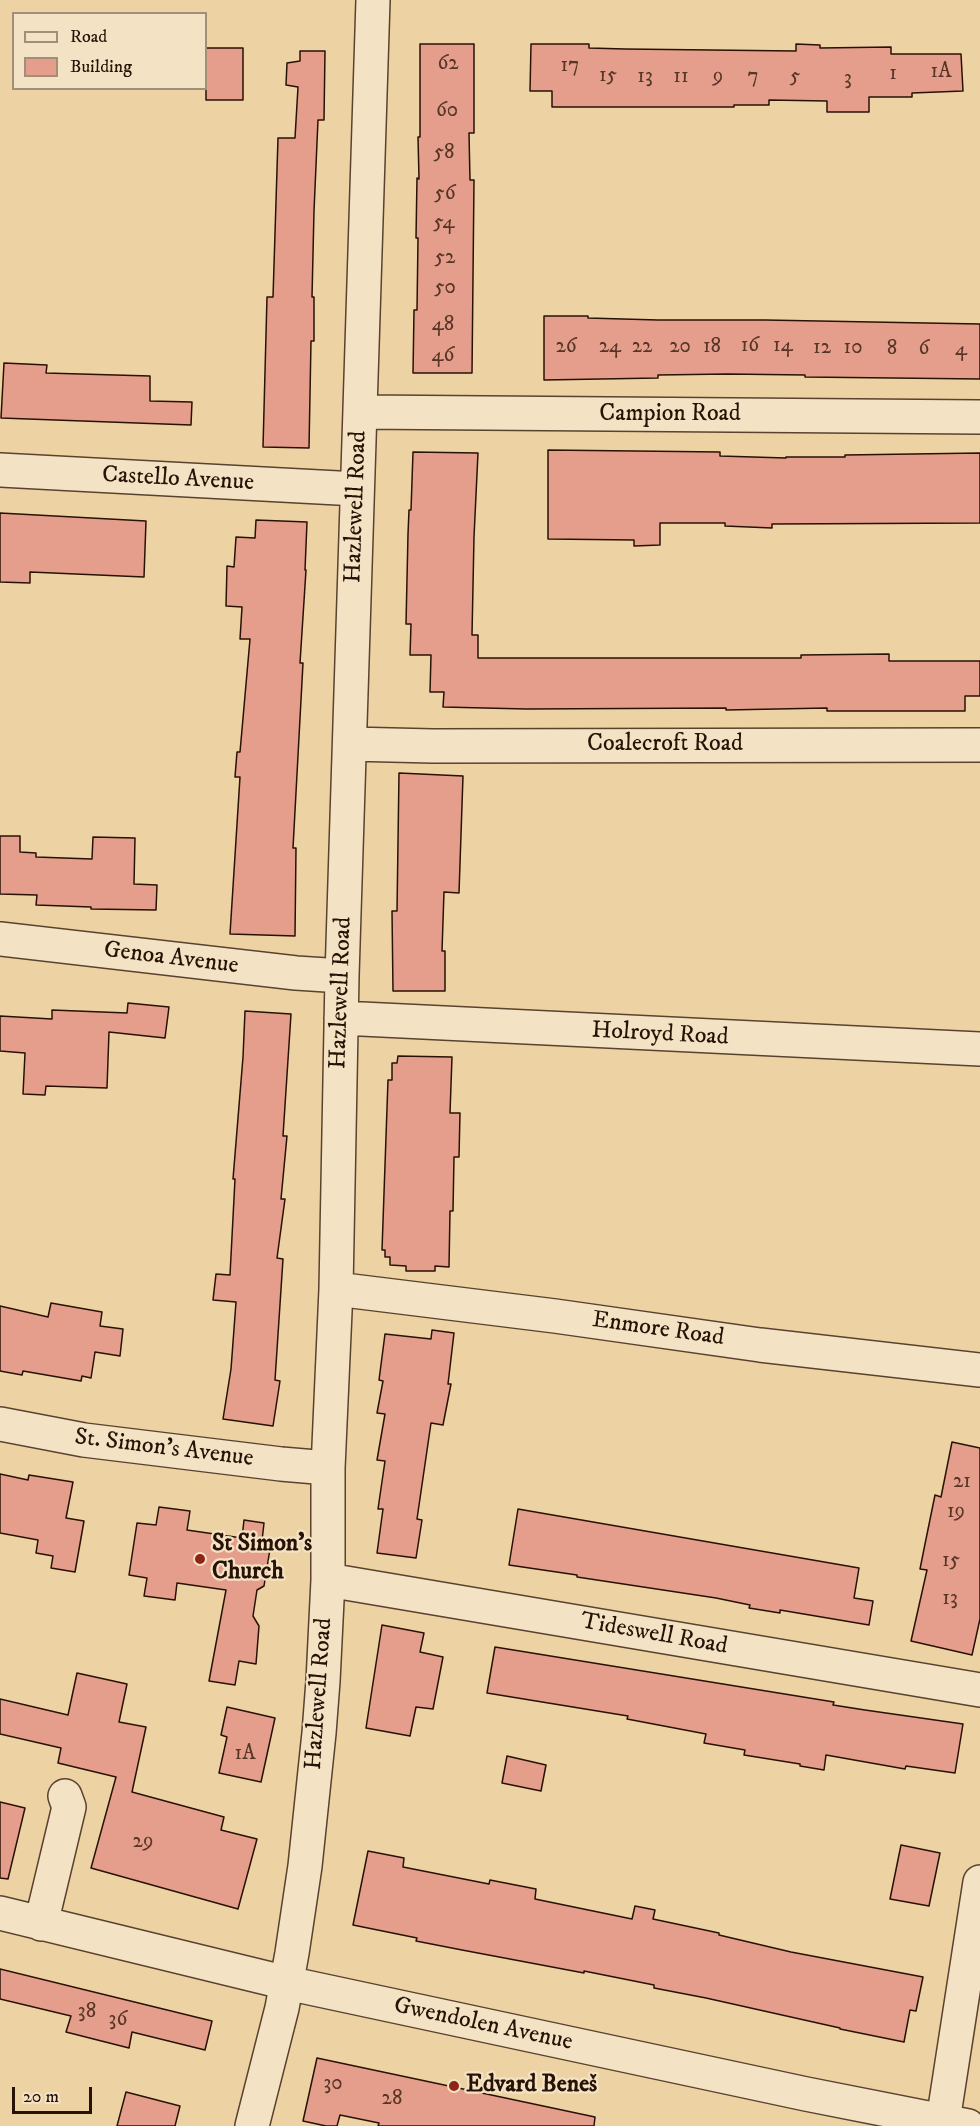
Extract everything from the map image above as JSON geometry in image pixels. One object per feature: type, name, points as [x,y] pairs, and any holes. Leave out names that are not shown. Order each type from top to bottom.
[{"type":"street","name":"Hazlewell Road","points":[[252,2126],[287,1983],[306,1866],[320,1733],[328,1580],[328,1468],[336,1289],[342,976],[373,0]]},
{"type":"street","name":"Campion Road","points":[[361,412],[980,417]]},
{"type":"street","name":"Castello Avenue","points":[[0,470],[357,489]]},
{"type":"street","name":"Coalecroft Road","points":[[350,744],[433,746],[980,745]]},
{"type":"street","name":"Genoa Avenue","points":[[0,939],[296,973],[342,976]]},
{"type":"street","name":"Holroyd Road","points":[[341,1018],[980,1049]]},
{"type":"street","name":"Enmore Road","points":[[336,1289],[980,1370]]},
{"type":"street","name":"St. Simon's Avenue","points":[[0,1424],[84,1440],[328,1468]]},
{"type":"street","name":"Tideswell Road","points":[[328,1580],[980,1690]]},
{"type":"street","points":[[41,1924],[69,1807],[65,1796]]},
{"type":"street","points":[[955,2123],[980,1882]]},
{"type":"street","name":"Gwendolen Avenue","points":[[0,1913],[287,1983],[806,2094],[955,2123]]},
{"type":"building","points":[[420,44],[474,44],[474,133],[469,133],[470,180],[474,180],[472,373],[413,373],[414,310],[417,310],[418,238],[416,238],[417,178],[419,179],[418,137],[420,137]]},
{"type":"building","points":[[531,44],[589,44],[589,48],[625,49],[796,51],[796,44],[820,45],[820,48],[891,47],[891,54],[961,54],[963,91],[912,93],[912,97],[869,97],[869,112],[827,112],[827,101],[769,100],[769,105],[734,105],[734,107],[552,107],[552,91],[530,91]]},
{"type":"building","points":[[207,48],[243,48],[243,100],[206,100]]},
{"type":"building","points":[[300,51],[325,51],[324,120],[318,120],[314,211],[312,297],[314,297],[314,341],[311,341],[309,448],[263,447],[267,297],[273,297],[278,138],[295,138],[298,87],[286,85],[287,63],[300,61]]},
{"type":"building","points":[[544,316],[658,320],[980,324],[980,379],[727,374],[544,380]]},
{"type":"building","points":[[4,363],[47,365],[46,373],[150,376],[150,401],[192,402],[191,425],[1,418]]},
{"type":"building","points":[[548,450],[720,452],[720,456],[786,458],[980,453],[980,523],[772,524],[772,528],[725,526],[725,523],[660,523],[660,545],[634,546],[634,540],[548,539]]},
{"type":"building","points":[[413,452],[478,453],[472,635],[478,635],[478,658],[801,658],[801,655],[889,654],[889,661],[980,661],[980,696],[965,696],[965,711],[827,711],[827,708],[726,710],[726,708],[443,707],[444,692],[430,692],[431,655],[410,655],[411,624],[406,624]]},
{"type":"building","points":[[0,513],[146,521],[144,577],[30,572],[30,583],[0,582]]},
{"type":"building","points":[[256,520],[307,522],[300,663],[303,663],[293,848],[296,848],[295,936],[230,934],[240,777],[235,777],[237,752],[240,752],[250,639],[240,639],[242,607],[226,606],[227,566],[234,567],[236,537],[255,538]]},
{"type":"building","points":[[399,773],[463,776],[459,893],[444,892],[442,951],[445,951],[445,991],[393,991],[392,911],[397,911]]},
{"type":"building","points":[[0,836],[20,836],[20,852],[36,853],[36,857],[92,859],[93,837],[135,838],[134,884],[157,885],[156,910],[36,905],[37,895],[0,894]]},
{"type":"building","points":[[128,1003],[169,1007],[165,1038],[109,1032],[107,1088],[46,1086],[45,1095],[23,1094],[25,1053],[0,1051],[0,1016],[52,1019],[52,1010],[127,1013]]},
{"type":"building","points":[[245,1011],[291,1014],[283,1136],[287,1136],[281,1199],[285,1199],[277,1258],[283,1259],[275,1380],[280,1381],[273,1426],[223,1419],[231,1369],[236,1302],[213,1300],[216,1274],[230,1275],[235,1179],[233,1179]]},
{"type":"building","points":[[398,1056],[452,1057],[450,1113],[460,1113],[459,1157],[454,1157],[449,1267],[435,1266],[435,1271],[406,1271],[406,1266],[390,1265],[390,1257],[385,1257],[385,1250],[382,1250],[388,1080],[392,1080],[392,1063],[397,1063]]},
{"type":"building","points":[[51,1303],[102,1312],[100,1326],[123,1329],[120,1356],[95,1352],[91,1378],[82,1376],[81,1381],[23,1371],[22,1375],[0,1371],[0,1306],[48,1317]]},
{"type":"building","points":[[432,1330],[454,1333],[448,1384],[451,1384],[443,1425],[431,1423],[417,1519],[422,1520],[416,1558],[377,1553],[383,1509],[378,1509],[385,1461],[377,1460],[385,1414],[377,1413],[383,1381],[379,1380],[385,1334],[431,1339]]},
{"type":"building","points":[[952,1442],[980,1448],[980,1619],[972,1655],[911,1641],[927,1570],[920,1569],[935,1495],[941,1497]]},
{"type":"building","points":[[0,1474],[28,1480],[29,1475],[73,1482],[66,1518],[84,1521],[75,1572],[51,1568],[53,1556],[36,1553],[38,1540],[0,1533]]},
{"type":"building","name":"St Simon's Church","points":[[159,1507],[190,1511],[187,1530],[242,1538],[244,1520],[264,1523],[262,1541],[271,1543],[264,1586],[257,1590],[253,1616],[259,1626],[256,1664],[239,1661],[235,1685],[209,1681],[226,1590],[177,1583],[175,1600],[144,1596],[147,1578],[129,1575],[137,1523],[156,1525]]},
{"type":"building","points":[[518,1509],[859,1568],[854,1598],[873,1601],[869,1625],[780,1610],[780,1613],[749,1608],[750,1605],[716,1598],[509,1565]]},
{"type":"building","points":[[382,1625],[424,1633],[420,1652],[443,1657],[433,1709],[416,1707],[410,1736],[366,1728]]},
{"type":"building","points":[[495,1647],[834,1702],[833,1705],[963,1724],[955,1773],[906,1766],[905,1769],[826,1755],[824,1770],[800,1766],[800,1764],[744,1755],[745,1750],[704,1743],[706,1734],[627,1719],[628,1716],[487,1693]]},
{"type":"building","points":[[77,1673],[127,1684],[119,1722],[146,1727],[132,1792],[224,1817],[221,1830],[257,1839],[238,1909],[91,1868],[116,1777],[58,1763],[61,1748],[0,1734],[0,1699],[68,1715]]},
{"type":"building","points":[[227,1707],[275,1718],[261,1782],[219,1773],[227,1737],[221,1735]]},
{"type":"building","points":[[507,1756],[546,1765],[541,1791],[502,1783]]},
{"type":"building","points":[[0,1802],[25,1808],[8,1879],[0,1878]]},
{"type":"building","points":[[901,1845],[940,1853],[929,1906],[890,1899]]},
{"type":"building","points":[[368,1851],[404,1858],[403,1867],[489,1884],[490,1880],[536,1889],[535,1899],[632,1919],[635,1906],[655,1910],[653,1919],[791,1952],[923,1977],[916,2011],[910,2010],[904,2042],[654,1988],[654,1985],[416,1941],[417,1938],[353,1925]]},
{"type":"building","points":[[0,1969],[212,2021],[205,2050],[132,2032],[129,2048],[66,2032],[71,2016],[0,1999]]},
{"type":"building","points":[[317,2058],[595,2117],[594,2126],[378,2126],[379,2123],[340,2115],[337,2126],[303,2121]]},
{"type":"building","points":[[126,2092],[180,2106],[175,2126],[117,2126]]},
{"type":"place","name":"St Simon's Church","points":[[200,1559]]},
{"type":"place","name":"Edvard Beneš","points":[[454,2086]]}]
